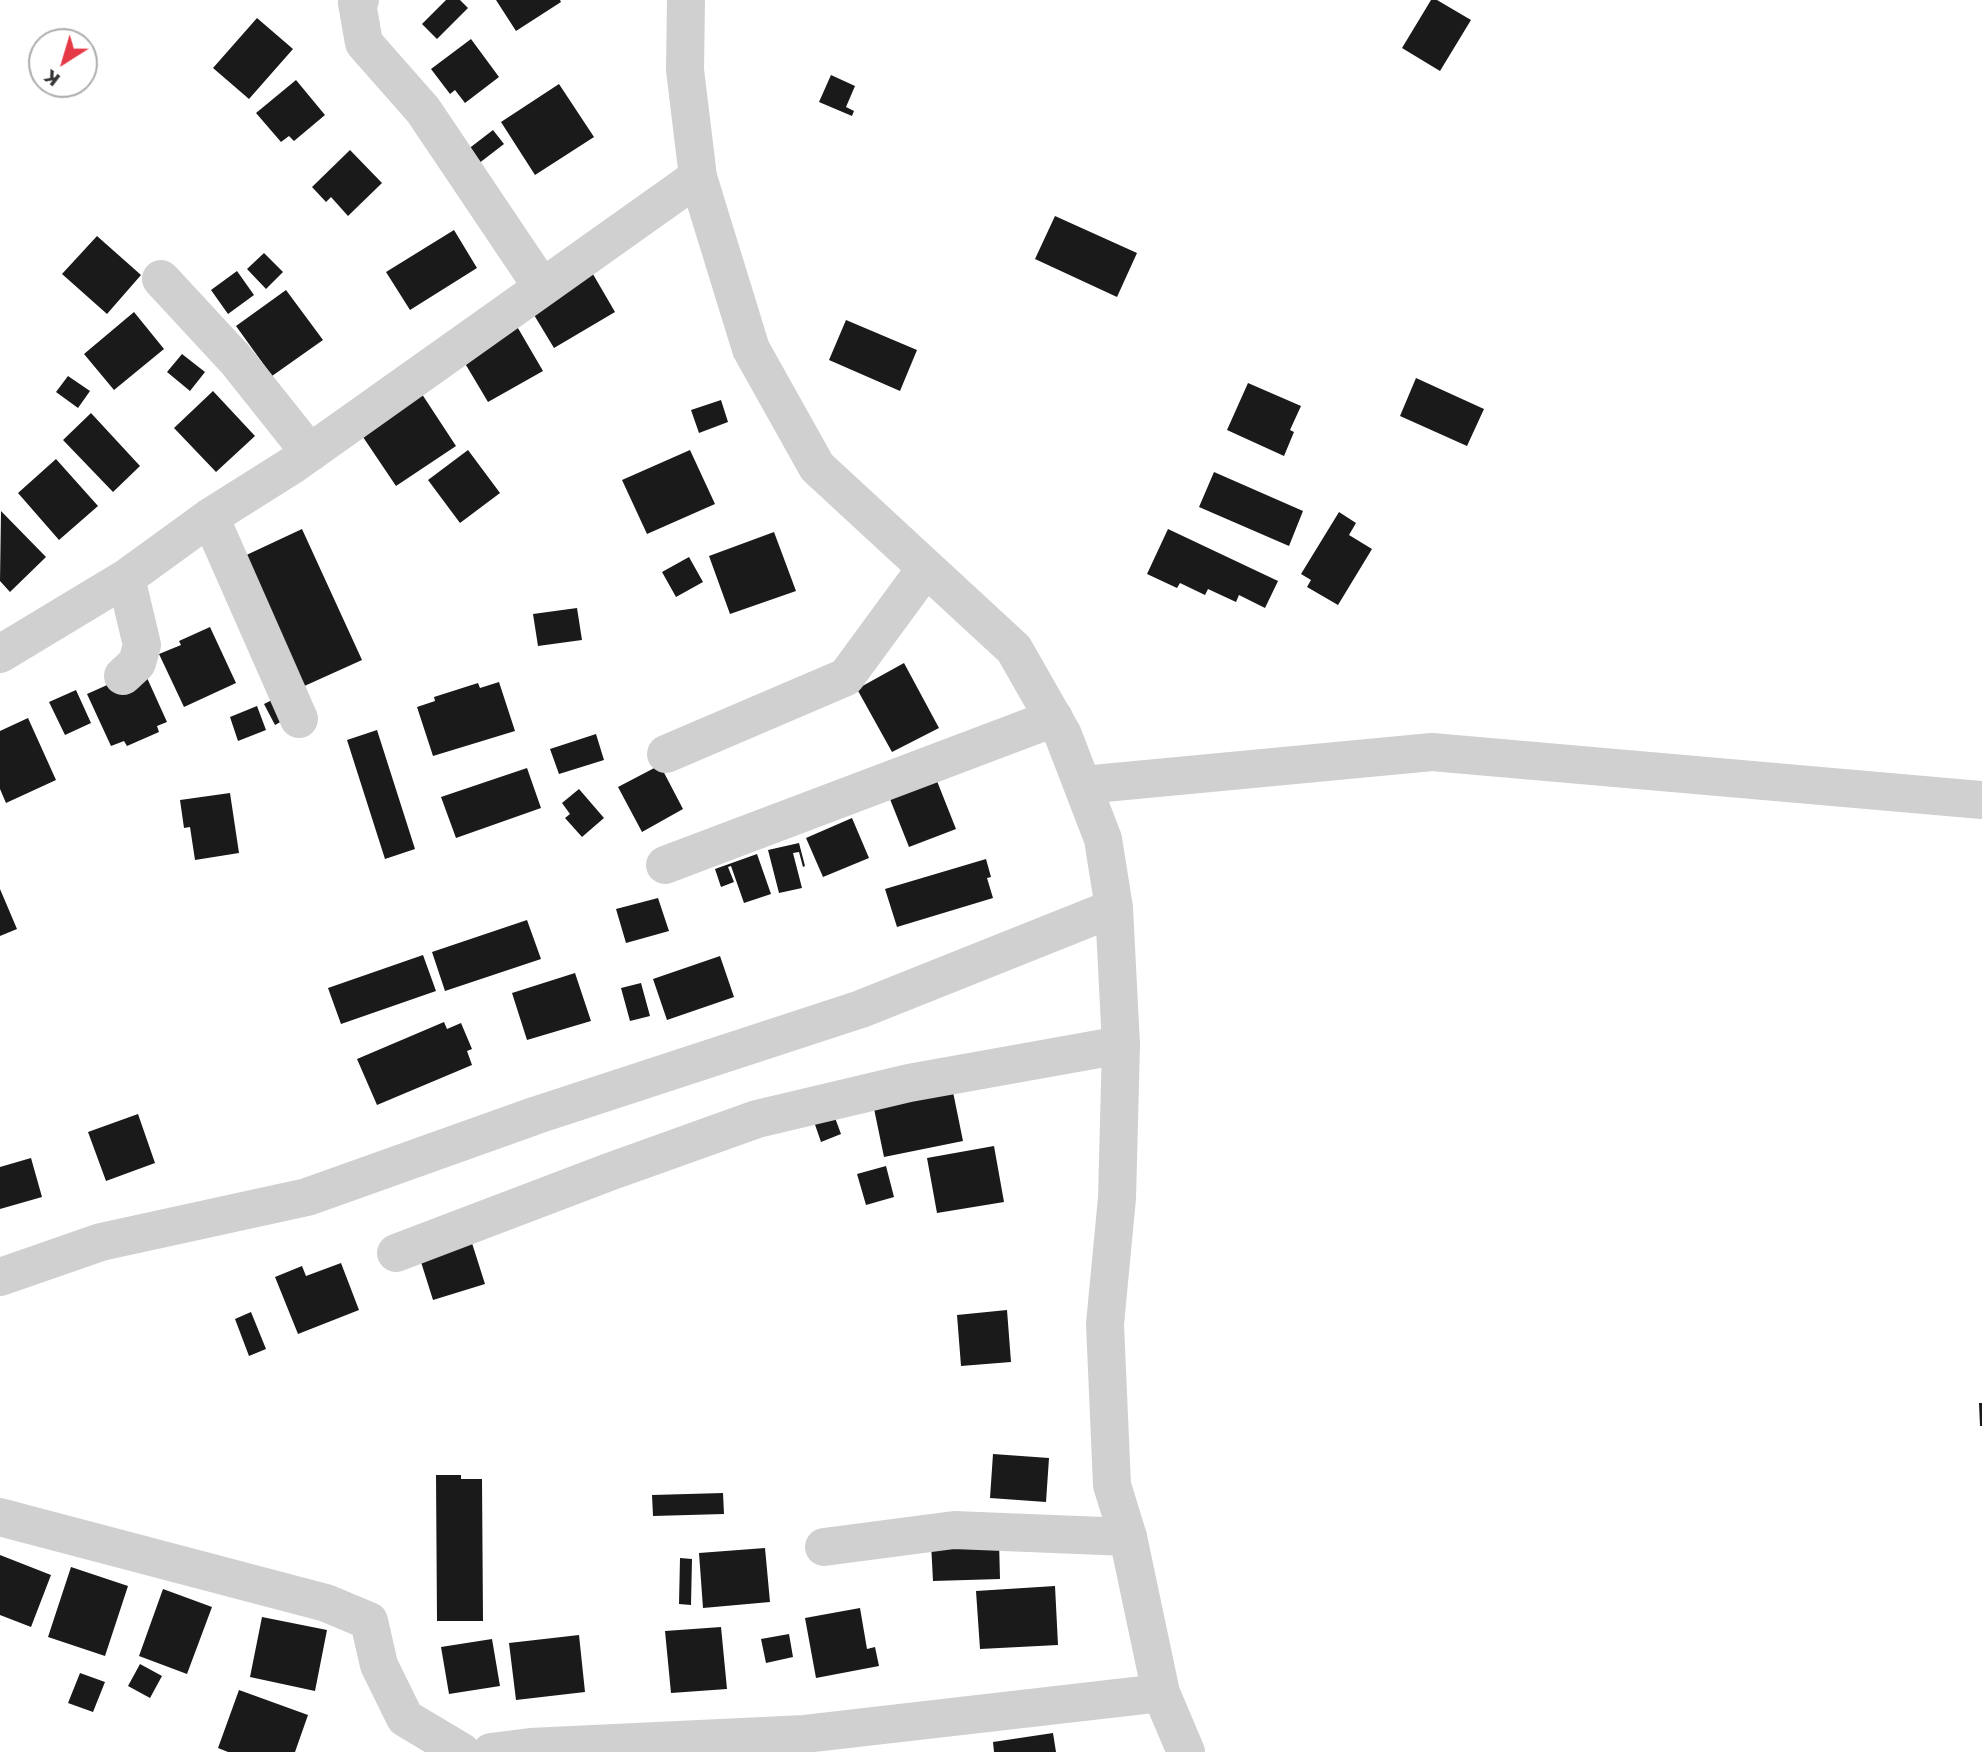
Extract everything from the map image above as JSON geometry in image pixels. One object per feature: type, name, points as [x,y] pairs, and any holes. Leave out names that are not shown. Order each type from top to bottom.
[{"type":"street","points":[[360,0],[357,4],[364,43],[423,110],[542,287]]},
{"type":"street","points":[[686,0],[685,70],[698,177],[751,349],[817,467],[1014,649],[1063,735],[1103,839],[1114,908],[1121,1045],[1117,1198],[1105,1324],[1112,1485],[1128,1537],[1161,1693],[1186,1752]]},
{"type":"street","points":[[0,654],[127,578],[210,517],[310,453],[698,177]]},
{"type":"street","points":[[161,279],[236,360],[310,453]]},
{"type":"street","points":[[210,517],[299,719]]},
{"type":"street","points":[[666,754],[846,677],[926,568]]},
{"type":"street","points":[[123,676],[137,663],[142,645],[127,578]]},
{"type":"street","points":[[665,865],[1054,719]]},
{"type":"street","points":[[1083,785],[1432,752],[1982,800]]},
{"type":"street","points":[[0,1277],[101,1242],[307,1197],[537,1115],[861,1009],[1114,908]]},
{"type":"street","points":[[396,1253],[608,1172],[757,1119],[909,1083],[1121,1045]]},
{"type":"street","points":[[0,1517],[326,1603],[369,1621],[379,1664],[405,1718],[462,1752]]},
{"type":"street","points":[[824,1547],[954,1530],[1128,1537]]},
{"type":"street","points":[[491,1752],[530,1747],[805,1734],[1161,1693]]},
{"type":"building","points":[[446,0],[460,0],[468,8],[437,39],[422,24]]},
{"type":"building","points":[[496,0],[560,0],[561,2],[516,31]]},
{"type":"building","points":[[1431,0],[1437,0],[1471,20],[1440,71],[1402,48]]},
{"type":"building","points":[[257,18],[293,49],[249,99],[213,68]]},
{"type":"building","points":[[471,39],[499,77],[465,103],[455,90],[450,94],[431,69]]},
{"type":"building","points":[[831,75],[855,86],[846,107],[854,111],[852,116],[819,102]]},
{"type":"building","points":[[296,80],[325,115],[294,141],[289,136],[281,142],[256,113]]},
{"type":"building","points":[[559,84],[594,137],[535,175],[501,122]]},
{"type":"building","points":[[493,130],[504,144],[478,164],[467,150]]},
{"type":"building","points":[[350,150],[382,183],[348,216],[331,197],[326,202],[312,187]]},
{"type":"building","points":[[1055,216],[1137,253],[1117,297],[1035,259]]},
{"type":"building","points":[[454,230],[477,268],[410,310],[386,272]]},
{"type":"building","points":[[97,236],[141,275],[107,314],[62,274]]},
{"type":"building","points":[[264,253],[283,272],[266,289],[247,269]]},
{"type":"building","points":[[590,269],[615,312],[554,348],[528,305]]},
{"type":"building","points":[[237,271],[254,295],[228,314],[211,290]]},
{"type":"building","points":[[286,290],[323,340],[272,376],[236,326]]},
{"type":"building","points":[[134,312],[164,349],[114,390],[84,354]]},
{"type":"building","points":[[846,320],[917,350],[900,391],[829,360]]},
{"type":"building","points":[[515,323],[543,371],[488,402],[460,355]]},
{"type":"building","points":[[182,354],[205,372],[190,391],[167,372]]},
{"type":"building","points":[[68,376],[90,391],[78,408],[56,392]]},
{"type":"building","points":[[1416,378],[1484,409],[1467,446],[1400,416]]},
{"type":"building","points":[[414,382],[456,446],[396,486],[363,437]]},
{"type":"building","points":[[1248,383],[1301,406],[1290,430],[1294,432],[1284,456],[1227,430]]},
{"type":"building","points":[[213,391],[255,436],[216,472],[174,428]]},
{"type":"building","points":[[721,400],[728,422],[699,433],[691,410]]},
{"type":"building","points":[[91,413],[140,466],[113,492],[63,440]]},
{"type":"building","points":[[468,450],[500,493],[460,523],[428,480]]},
{"type":"building","points":[[690,450],[715,504],[647,534],[622,480]]},
{"type":"building","points":[[56,459],[98,506],[59,540],[18,493]]},
{"type":"building","points":[[1214,472],[1303,511],[1289,546],[1199,507]]},
{"type":"building","points":[[1,511],[46,557],[10,592],[0,581]]},
{"type":"building","points":[[1339,512],[1356,523],[1349,535],[1372,549],[1338,605],[1307,587],[1311,580],[1301,574]]},
{"type":"building","points":[[302,529],[362,660],[300,688],[240,558]]},
{"type":"building","points":[[1168,529],[1278,581],[1265,608],[1239,595],[1236,602],[1208,589],[1205,595],[1180,583],[1177,588],[1147,574]]},
{"type":"building","points":[[774,532],[796,591],[730,614],[709,556]]},
{"type":"building","points":[[689,557],[703,582],[676,597],[662,572]]},
{"type":"building","points":[[577,608],[582,640],[538,646],[533,614]]},
{"type":"building","points":[[210,627],[236,683],[184,707],[159,654],[181,645],[179,641]]},
{"type":"building","points":[[904,663],[939,728],[892,752],[857,689]]},
{"type":"building","points":[[143,669],[167,722],[157,726],[159,732],[127,746],[124,741],[111,746],[87,694]]},
{"type":"building","points":[[499,682],[515,731],[433,756],[417,707],[435,701],[434,697],[478,683],[480,688]]},
{"type":"building","points":[[76,690],[91,723],[65,735],[49,702]]},
{"type":"building","points":[[282,695],[293,715],[275,725],[264,704]]},
{"type":"building","points":[[257,706],[266,730],[238,741],[230,717]]},
{"type":"building","points":[[28,718],[56,780],[6,803],[0,789],[0,731]]},
{"type":"building","points":[[377,730],[415,849],[385,859],[347,740]]},
{"type":"building","points":[[596,734],[604,760],[559,774],[550,749]]},
{"type":"building","points":[[660,765],[683,809],[642,832],[618,787]]},
{"type":"building","points":[[527,768],[541,808],[456,838],[441,797]]},
{"type":"building","points":[[933,771],[956,829],[909,847],[886,789]]},
{"type":"building","points":[[579,789],[604,818],[582,837],[565,818],[570,814],[562,803]]},
{"type":"building","points":[[230,793],[239,853],[195,860],[190,827],[184,828],[180,800]]},
{"type":"building","points":[[852,818],[869,858],[823,877],[806,838]]},
{"type":"building","points":[[799,843],[805,866],[803,867],[799,852],[793,853],[802,888],[779,893],[768,850]]},
{"type":"building","points":[[757,854],[771,894],[744,903],[731,866],[728,867],[734,882],[721,887],[715,869]]},
{"type":"building","points":[[986,859],[991,877],[987,878],[993,898],[897,927],[885,889]]},
{"type":"building","points":[[0,889],[17,929],[0,936]]},
{"type":"building","points":[[658,898],[669,931],[626,943],[616,909]]},
{"type":"building","points":[[527,920],[541,959],[445,991],[432,952]]},
{"type":"building","points":[[423,955],[436,991],[341,1024],[328,988]]},
{"type":"building","points":[[720,956],[734,997],[667,1020],[653,979]]},
{"type":"building","points":[[575,973],[591,1021],[527,1040],[512,993]]},
{"type":"building","points":[[641,983],[650,1016],[630,1021],[621,988]]},
{"type":"building","points":[[444,1022],[447,1029],[461,1023],[472,1049],[467,1051],[472,1065],[377,1105],[357,1059]]},
{"type":"building","points":[[951,1082],[963,1141],[884,1157],[872,1099]]},
{"type":"building","points":[[831,1107],[841,1134],[821,1142],[811,1113]]},
{"type":"building","points":[[138,1114],[155,1163],[106,1181],[88,1132]]},
{"type":"building","points":[[994,1146],[1004,1202],[937,1213],[927,1158]]},
{"type":"building","points":[[31,1158],[42,1197],[0,1209],[0,1167]]},
{"type":"building","points":[[886,1166],[894,1197],[866,1205],[857,1174]]},
{"type":"building","points":[[471,1240],[485,1284],[433,1300],[421,1262]]},
{"type":"building","points":[[341,1263],[359,1310],[298,1334],[275,1277],[302,1266],[306,1276]]},
{"type":"building","points":[[1007,1310],[1011,1362],[961,1366],[957,1315]]},
{"type":"building","points":[[251,1312],[266,1349],[249,1356],[235,1319]]},
{"type":"building","points":[[1979,1403],[1982,1403],[1982,1426],[1980,1426]]},
{"type":"building","points":[[993,1454],[1049,1458],[1046,1502],[990,1498]]},
{"type":"building","points":[[436,1475],[461,1475],[461,1479],[482,1479],[483,1621],[437,1621]]},
{"type":"building","points":[[723,1493],[724,1514],[653,1516],[652,1495]]},
{"type":"building","points":[[999,1541],[1000,1579],[933,1581],[931,1543]]},
{"type":"building","points":[[765,1548],[770,1602],[703,1608],[699,1553]]},
{"type":"building","points":[[0,1555],[51,1575],[31,1627],[0,1615]]},
{"type":"building","points":[[680,1558],[692,1559],[691,1605],[679,1604]]},
{"type":"building","points":[[71,1567],[128,1586],[105,1656],[48,1637]]},
{"type":"building","points":[[1055,1586],[1058,1645],[980,1649],[976,1591]]},
{"type":"building","points":[[163,1589],[212,1607],[187,1674],[139,1656]]},
{"type":"building","points":[[860,1608],[867,1649],[875,1647],[879,1666],[816,1678],[805,1618]]},
{"type":"building","points":[[262,1617],[327,1630],[315,1691],[250,1677]]},
{"type":"building","points":[[721,1627],[727,1689],[671,1693],[665,1631]]},
{"type":"building","points":[[789,1634],[793,1657],[766,1663],[761,1639]]},
{"type":"building","points":[[579,1635],[585,1692],[516,1700],[509,1643]]},
{"type":"building","points":[[492,1639],[500,1686],[449,1694],[441,1647]]},
{"type":"building","points":[[140,1664],[162,1676],[150,1698],[128,1686]]},
{"type":"building","points":[[80,1673],[105,1682],[93,1712],[68,1703]]},
{"type":"building","points":[[239,1690],[308,1715],[295,1752],[228,1752],[218,1748]]},
{"type":"building","points":[[1053,1733],[1056,1752],[994,1752],[993,1742]]}]
